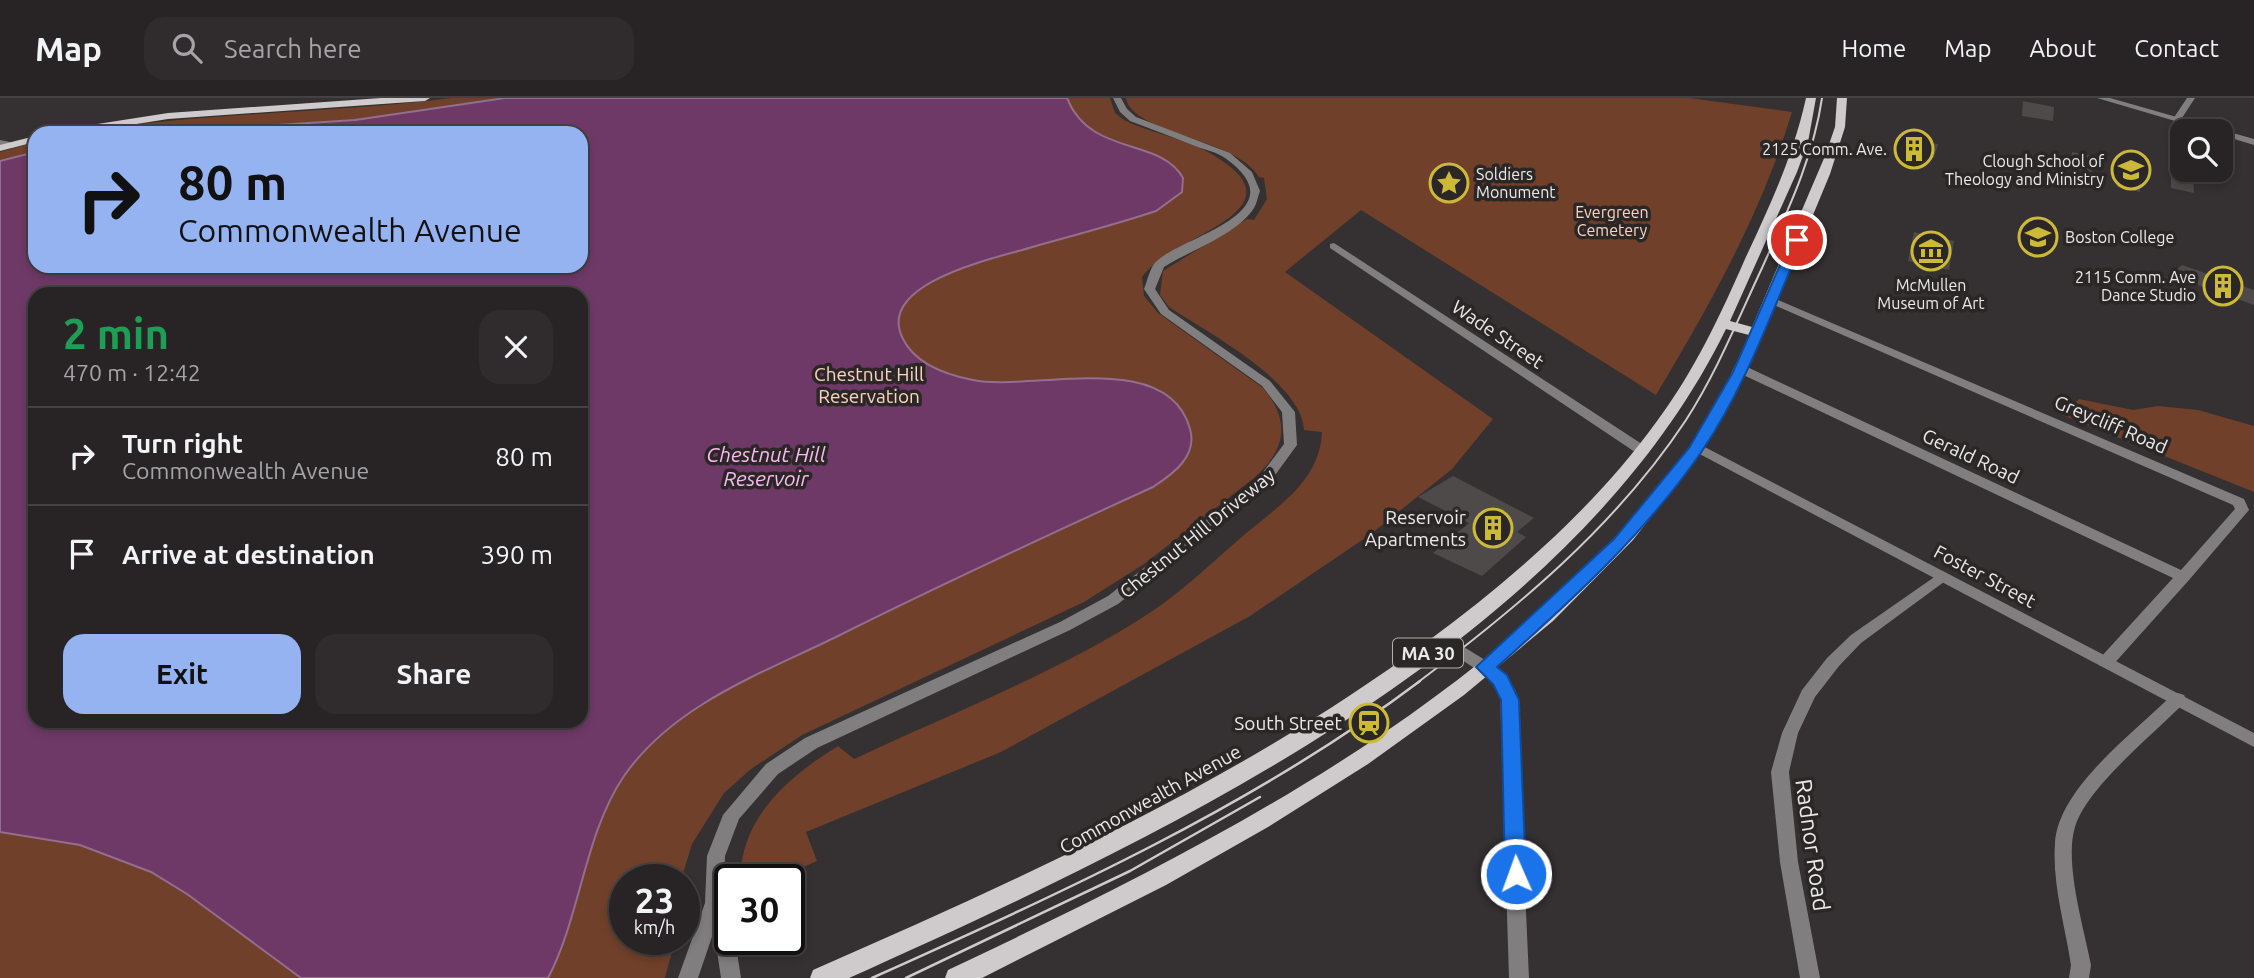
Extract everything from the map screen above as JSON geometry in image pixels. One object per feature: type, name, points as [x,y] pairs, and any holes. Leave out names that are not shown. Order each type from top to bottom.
[{"type":"main road","points":[[104,126],[168,116],[425,98]]},
{"type":"main road","name":"Commonwealth Avenue","points":[[822,978],[1038,882],[1124,839],[1307,735],[1444,640],[1545,556],[1591,512],[1643,451],[1681,398],[1720,323],[1791,172],[1802,142],[1811,98]]},
{"type":"main road","name":"MA 30","points":[[957,978],[1098,910],[1229,839],[1354,761],[1485,667],[1552,608],[1619,543],[1697,447],[1741,369],[1831,156],[1840,127],[1842,98]]},
{"type":"main road","points":[[4,145],[28,140]]},
{"type":"main road","points":[[1720,323],[1757,332]]},
{"type":"street","name":"Chestnut Hill Driveway","points":[[716,864],[727,826],[744,798],[781,762],[811,743],[1065,626],[1113,600],[1262,483],[1284,461],[1290,449],[1292,426],[1278,395],[1258,376],[1159,308],[1150,296],[1148,283],[1153,271],[1166,259],[1241,217],[1254,197],[1253,181],[1241,165],[1227,155],[1133,119],[1123,110],[1117,98]]},
{"type":"street","points":[[2101,98],[2177,119],[2191,98]]},
{"type":"street","points":[[2233,136],[2254,142]]},
{"type":"street","name":"Wade Street","points":[[1334,246],[1643,451]]},
{"type":"street","name":"Greycliff Road","points":[[1771,300],[2239,502],[2242,510],[2106,662]]},
{"type":"street","name":"Gerald Road","points":[[1741,369],[2184,577]]},
{"type":"street","name":"Foster Street","points":[[1697,447],[2254,741]]},
{"type":"street","name":"Radnor Road","points":[[1810,978],[1789,862],[1780,772],[1790,733],[1808,694],[1833,662],[1856,639],[1943,576]]},
{"type":"street","points":[[1444,640],[1501,680],[1510,700],[1519,978]]},
{"type":"street","points":[[2079,978],[2081,965],[2063,863],[2065,828],[2083,796],[2178,699]]},
{"type":"street","name":"Chestnut Hill Driveway","points":[[688,978],[714,903]]},
{"type":"street","name":"Chestnut Hill Driveway","points":[[727,955],[731,978]]},
{"type":"green space","name":"Chestnut Hill Reservoir","points":[[451,98],[1110,98],[1115,113],[1124,120],[1204,150],[1235,171],[1246,189],[1242,205],[1227,220],[1158,261],[1142,277],[1144,296],[1158,313],[1263,388],[1278,412],[1281,435],[1273,457],[1254,478],[1144,564],[1084,602],[802,735],[751,769],[724,793],[692,844],[686,864],[609,864],[609,955],[671,955],[665,978],[0,978],[0,152],[28,144],[28,273],[588,273],[588,126],[123,126]]},
{"type":"green space","name":"Evergreen Cemetery","points":[[1126,98],[1689,98],[1792,112],[1766,186],[1750,222],[1696,327],[1656,395],[1361,210],[1285,272],[1493,419],[1452,469],[1371,534],[1250,616],[1001,752],[806,832],[817,861],[805,866],[805,864],[741,864],[758,818],[785,785],[819,758],[838,746],[854,759],[1044,672],[1117,633],[1175,594],[1272,513],[1296,490],[1314,464],[1320,449],[1322,432],[1304,430],[1299,412],[1287,394],[1270,377],[1228,344],[1169,307],[1160,295],[1163,271],[1247,219],[1254,220],[1267,199],[1264,178],[1229,153],[1164,128],[1132,110]]},
{"type":"green space","points":[[2079,399],[2133,410],[2158,406],[2198,410],[2254,426],[2254,492],[2062,415]]},
{"type":"water","name":"Chestnut Hill Reservoir","points":[[505,98],[1067,98],[1078,117],[1092,130],[1159,156],[1173,165],[1183,178],[1182,192],[1156,211],[967,266],[943,276],[921,288],[906,303],[899,319],[903,339],[924,362],[943,372],[973,380],[998,382],[1095,378],[1127,381],[1155,388],[1177,404],[1190,429],[1190,448],[1176,470],[1153,487],[751,678],[694,710],[668,729],[644,751],[624,776],[611,799],[591,849],[559,954],[548,978],[301,978],[187,894],[151,872],[80,845],[0,832],[0,161],[28,154],[28,273],[588,273],[588,126],[261,126],[355,120]]},
{"type":"building","points":[[2023,101],[2054,107],[2053,121],[2022,116]]},
{"type":"building","name":"2125 Comm. Ave.","points":[[1905,138],[1938,144],[1934,158],[1901,151]]},
{"type":"building","points":[[2072,152],[2093,156],[2092,172],[2070,168]]},
{"type":"building","points":[[2119,163],[2141,167],[2140,192],[2117,187]]},
{"type":"building","points":[[2171,182],[2193,182],[2194,193],[2171,188]]},
{"type":"building","name":"McMullen Museum of Art","points":[[1914,232],[1954,241],[1949,270],[1908,261]]},
{"type":"building","name":"2115 Comm. Ave Dance Studio","points":[[2182,265],[2254,290],[2254,305],[2184,280],[2181,283],[2166,278]]},
{"type":"building","name":"Reservoir Apartments","points":[[1453,476],[1534,518],[1517,532],[1526,537],[1482,576],[1433,553],[1469,523],[1418,497]]},
{"type":"tram line","points":[[1417,683],[1492,625],[1597,530],[1629,495],[1686,420],[1727,345],[1790,206],[1806,164],[1822,98]]},
{"type":"tram line","points":[[872,978],[1155,845],[1291,768],[1420,681]]},
{"type":"tram line","points":[[906,978],[1130,871],[1260,797]]},
{"type":"place","name":"2125 Comm. Ave.","points":[[1914,149]]},
{"type":"place","name":"Clough School of Theology and Ministry","points":[[2131,170]]},
{"type":"place","name":"Soldiers Monument","points":[[1449,183]]},
{"type":"place","name":"Boston College","points":[[2038,237]]},
{"type":"place","name":"McMullen Museum of Art","points":[[1931,251]]},
{"type":"place","name":"2115 Comm. Ave Dance Studio","points":[[2223,286]]},
{"type":"place","name":"Reservoir Apartments","points":[[1493,528]]},
{"type":"place","name":"South Street","points":[[1369,723]]},
{"type":"route","points":[[1516,874],[1510,700],[1501,680],[1485,667],[1587,575],[1648,511],[1672,481],[1728,397],[1797,240]]},
{"type":"park label","name":"Chestnut Hill Reservation","points":[[869,385]]}]
